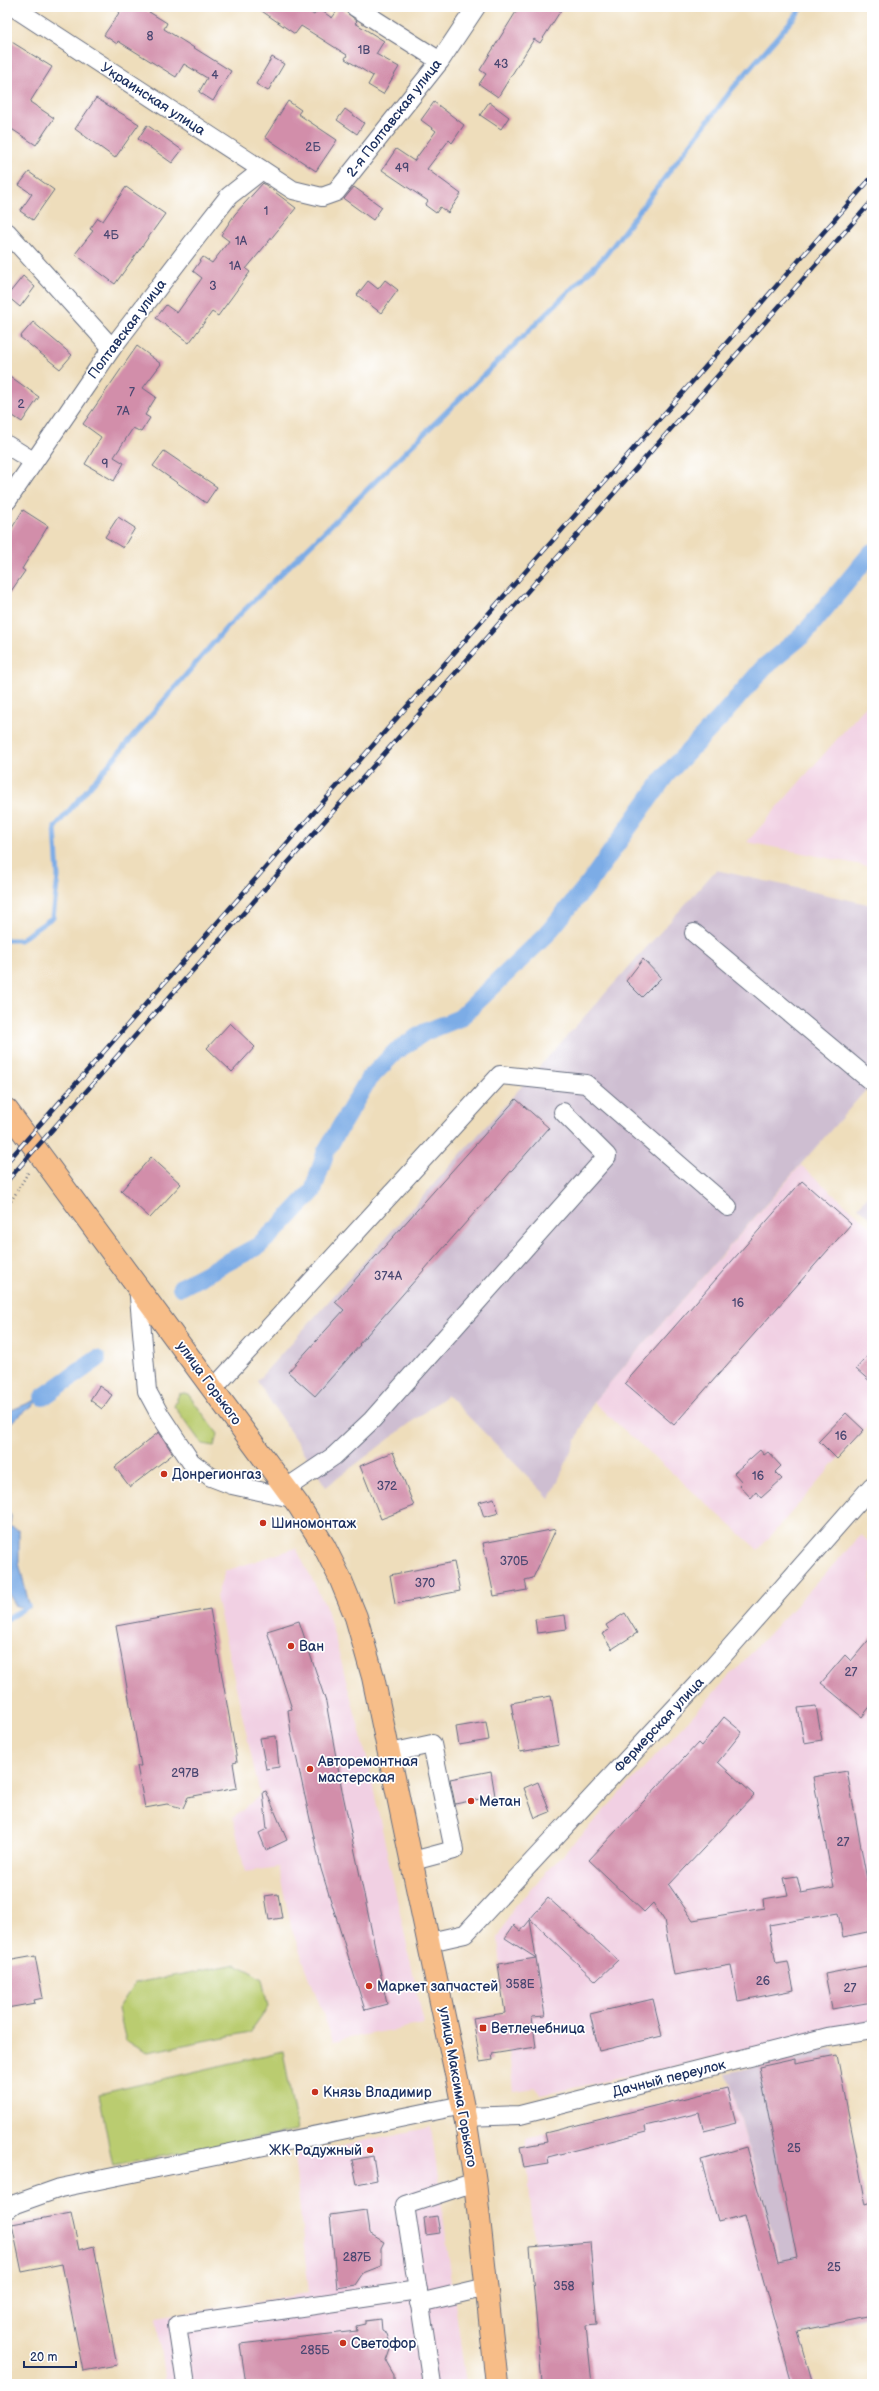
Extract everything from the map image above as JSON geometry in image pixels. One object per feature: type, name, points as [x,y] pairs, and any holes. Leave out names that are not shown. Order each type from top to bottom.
[{"type":"main road","name":"улица Горького","points":[[7,1110],[138,1285],[289,1493],[324,1546],[340,1578],[356,1618],[373,1677]]},
{"type":"main road","name":"улица Максима Горького","points":[[373,1677],[430,1942],[464,2111],[475,2182],[497,2384]]},
{"type":"street","name":"Украинская улица","points":[[13,7],[293,190]]},
{"type":"street","points":[[355,7],[440,61]]},
{"type":"street","name":"2-я Полтавская улица","points":[[293,190],[322,197],[336,192],[440,61],[476,7]]},
{"type":"street","name":"Полтавская улица","points":[[7,501],[112,348],[229,196],[262,170]]},
{"type":"street","points":[[7,232],[112,348]]},
{"type":"street","points":[[7,445],[33,461]]},
{"type":"street","points":[[694,933],[872,1082]]},
{"type":"street","points":[[213,1389],[500,1075],[586,1084],[728,1207]]},
{"type":"street","points":[[138,1285],[148,1391],[160,1415],[191,1462],[211,1477],[232,1485],[289,1493],[334,1456],[372,1420],[607,1156],[563,1112]]},
{"type":"street","name":"Фермерская улица","points":[[430,1942],[465,1934],[712,1668],[872,1486]]},
{"type":"street","points":[[390,1753],[432,1744],[454,1850],[413,1861]]},
{"type":"street","name":"Дачный переулок","points":[[7,2210],[15,2204],[60,2188],[464,2111],[520,2115],[828,2037],[872,2030]]},
{"type":"street","points":[[432,2384],[405,2205],[475,2182]]},
{"type":"street","points":[[186,2384],[178,2325],[487,2287]]},
{"type":"path","points":[[7,1208],[39,1154]]},
{"type":"shaded area","points":[[872,699],[872,867],[747,842]]},
{"type":"shaded area","points":[[716,870],[872,905],[872,1083],[593,1402],[550,1499],[447,1395],[326,1487],[257,1381]]},
{"type":"shaded area","points":[[801,1165],[872,1228],[872,1421],[758,1550],[593,1402]]},
{"type":"shaded area","points":[[872,1192],[872,1219],[858,1207]]},
{"type":"shaded area","points":[[861,1535],[872,1545],[872,2022],[542,2095],[536,2088],[513,2091],[498,1938],[514,1907]]},
{"type":"shaded area","points":[[296,1548],[327,1609],[365,1750],[424,2024],[333,2041],[292,1930],[278,1867],[245,1872],[233,1818],[260,1795],[216,1597],[225,1571]]},
{"type":"shaded area","points":[[833,2049],[867,2204],[872,2203],[872,2317],[801,2334],[731,2085],[726,2073]]},
{"type":"shaded area","points":[[731,2085],[814,2384],[546,2384],[525,2138]]},
{"type":"shaded area","points":[[431,2127],[466,2384],[165,2384],[156,2318],[309,2293],[294,2155]]},
{"type":"green space","points":[[179,1394],[188,1394],[218,1434],[214,1446],[202,1444],[174,1406]]},
{"type":"green space","points":[[237,1964],[262,1979],[268,2007],[250,2032],[148,2052],[126,2041],[118,2009],[135,1983]]},
{"type":"green space","points":[[283,2051],[297,2130],[113,2166],[99,2094]]},
{"type":"water","points":[[43,1397],[7,1426],[7,1412]]},
{"type":"water","points":[[7,1509],[11,1516],[10,1526],[19,1531],[19,1563],[30,1608],[16,1606],[7,1591]]},
{"type":"building","points":[[123,7],[141,7],[167,23],[164,29],[231,71],[213,101],[199,92],[207,78],[184,64],[176,77],[118,41],[117,44],[104,35]]},
{"type":"building","points":[[256,7],[302,7],[314,15],[319,9],[332,18],[340,7],[357,21],[355,23],[384,41],[376,54],[399,67],[383,94],[368,85],[373,76],[345,59],[347,55],[301,26],[295,34]]},
{"type":"building","points":[[519,7],[563,7],[540,43],[534,39],[498,97],[479,84],[486,74],[480,70]]},
{"type":"building","points":[[7,39],[52,67],[30,102],[54,118],[36,145],[7,126]]},
{"type":"building","points":[[272,57],[284,64],[268,91],[256,84]]},
{"type":"building","points":[[96,98],[139,124],[115,158],[75,129]]},
{"type":"building","points":[[288,101],[301,110],[298,114],[337,140],[316,171],[265,137]]},
{"type":"building","points":[[434,102],[464,125],[452,143],[449,140],[427,169],[461,194],[448,213],[440,207],[436,213],[425,205],[428,201],[382,170],[396,149],[414,161],[436,131],[421,120]]},
{"type":"building","points":[[489,102],[509,117],[501,129],[480,115]]},
{"type":"building","points":[[345,109],[364,123],[357,134],[337,120]]},
{"type":"building","points":[[147,125],[182,150],[172,163],[138,139]]},
{"type":"building","points":[[29,172],[54,190],[33,220],[20,211],[32,194],[19,185]]},
{"type":"building","points":[[263,183],[296,208],[246,269],[250,272],[218,316],[212,312],[189,343],[156,318],[166,305],[177,313],[202,278],[193,271],[203,257],[212,263],[229,241],[221,235],[235,214]]},
{"type":"building","points":[[126,187],[165,214],[115,284],[75,254],[93,231],[90,229],[98,218],[103,221]]},
{"type":"building","points":[[354,187],[382,207],[373,220],[344,199]]},
{"type":"building","points":[[23,276],[35,287],[20,307],[7,296]]},
{"type":"building","points":[[385,280],[398,290],[381,313],[357,295],[368,281],[378,289]]},
{"type":"building","points":[[33,322],[72,355],[60,369],[20,337]]},
{"type":"building","points":[[137,346],[161,364],[143,388],[156,397],[145,415],[150,418],[141,432],[133,428],[114,457],[124,463],[114,481],[85,464],[101,437],[83,424]]},
{"type":"building","points":[[7,374],[39,397],[22,422],[7,412]]},
{"type":"building","points":[[164,451],[217,487],[206,503],[153,466]]},
{"type":"building","points":[[23,510],[48,526],[22,569],[25,571],[7,597],[7,536]]},
{"type":"building","points":[[118,517],[135,528],[123,548],[105,537]]},
{"type":"building","points":[[643,959],[661,978],[642,997],[626,981]]},
{"type":"building","points":[[230,1023],[255,1047],[232,1072],[207,1048]]},
{"type":"building","points":[[516,1099],[549,1128],[315,1396],[288,1372],[344,1310],[335,1302]]},
{"type":"building","points":[[151,1157],[181,1184],[150,1218],[121,1191]]},
{"type":"building","points":[[802,1181],[851,1224],[674,1425],[625,1383]]},
{"type":"building","points":[[872,1351],[872,1383],[856,1369]]},
{"type":"building","points":[[99,1386],[112,1395],[102,1409],[90,1400]]},
{"type":"building","points":[[846,1413],[864,1430],[837,1459],[819,1441]]},
{"type":"building","points":[[159,1432],[173,1454],[130,1487],[115,1467]]},
{"type":"building","points":[[760,1450],[764,1455],[768,1452],[781,1466],[775,1472],[782,1479],[761,1498],[756,1492],[751,1498],[739,1485],[742,1482],[734,1473]]},
{"type":"building","points":[[393,1452],[414,1506],[381,1519],[360,1466]]},
{"type":"building","points":[[494,1498],[499,1513],[484,1517],[479,1502]]},
{"type":"building","points":[[556,1529],[533,1578],[525,1580],[527,1590],[494,1596],[483,1543]]},
{"type":"building","points":[[454,1562],[460,1591],[395,1604],[390,1575]]},
{"type":"building","points":[[210,1609],[236,1755],[237,1762],[233,1763],[237,1788],[188,1797],[183,1808],[167,1804],[145,1808],[137,1766],[141,1766],[116,1626]]},
{"type":"building","points":[[625,1613],[637,1633],[612,1649],[602,1634],[609,1630],[606,1625]]},
{"type":"building","points":[[565,1615],[567,1629],[537,1633],[535,1619]]},
{"type":"building","points":[[299,1621],[326,1702],[342,1790],[387,2004],[365,2010],[321,1869],[291,1733],[288,1710],[292,1709],[267,1631]]},
{"type":"building","points":[[872,1636],[872,1704],[862,1717],[821,1683],[845,1655],[851,1661]]},
{"type":"building","points":[[551,1696],[559,1745],[520,1752],[511,1703]]},
{"type":"building","points":[[816,1706],[822,1740],[804,1743],[798,1708]]},
{"type":"building","points":[[724,1717],[742,1732],[718,1762],[754,1795],[669,1885],[693,1920],[764,1908],[763,1899],[788,1895],[784,1878],[797,1876],[801,1893],[834,1887],[813,1777],[847,1771],[872,1907],[872,1931],[843,1937],[838,1913],[769,1925],[776,1964],[788,1962],[794,1990],[738,2001],[731,1965],[674,1975],[664,1920],[653,1903],[644,1912],[589,1860],[698,1743],[701,1746]]},
{"type":"building","points":[[486,1722],[489,1740],[459,1745],[456,1727]]},
{"type":"building","points":[[276,1736],[279,1767],[266,1769],[260,1738]]},
{"type":"building","points":[[491,1771],[495,1796],[455,1804],[450,1779]]},
{"type":"building","points":[[538,1782],[550,1812],[535,1818],[524,1788]]},
{"type":"building","points":[[266,1791],[287,1840],[266,1850],[259,1833],[267,1829],[263,1792]]},
{"type":"building","points":[[278,1894],[282,1918],[269,1920],[265,1896]]},
{"type":"building","points":[[548,1898],[618,1960],[596,1981],[530,1919]]},
{"type":"building","points":[[530,1920],[536,1958],[505,1938],[514,1925],[521,1931]]},
{"type":"building","points":[[35,1956],[43,1998],[34,2000],[35,2003],[7,2008],[7,1961]]},
{"type":"building","points":[[536,1958],[545,2016],[532,2017],[536,2047],[492,2054],[493,2060],[480,2062],[473,2018],[505,2013],[498,1964]]},
{"type":"building","points":[[872,1965],[872,2002],[832,2009],[825,1974]]},
{"type":"building","points":[[653,1999],[662,2036],[599,2051],[590,2014]]},
{"type":"building","points":[[837,2055],[866,2204],[872,2202],[872,2316],[798,2331],[813,2384],[792,2384],[745,2215],[718,2222],[701,2160],[746,2147],[778,2262],[797,2258],[759,2067],[795,2059],[795,2063]]},
{"type":"building","points":[[727,2088],[736,2123],[704,2131],[699,2113],[645,2126],[646,2132],[548,2157],[549,2164],[524,2168],[520,2147],[547,2142],[545,2133]]},
{"type":"building","points":[[373,2156],[377,2180],[357,2184],[352,2160]]},
{"type":"building","points":[[366,2210],[369,2233],[384,2242],[381,2248],[381,2266],[363,2273],[355,2285],[337,2288],[330,2215]]},
{"type":"building","points":[[71,2213],[79,2250],[94,2246],[117,2365],[83,2371],[62,2264],[22,2272],[12,2224]]},
{"type":"building","points":[[437,2216],[440,2233],[426,2235],[424,2218]]},
{"type":"building","points":[[590,2242],[597,2325],[586,2326],[592,2384],[542,2384],[530,2247]]},
{"type":"building","points":[[381,2319],[382,2331],[387,2334],[391,2347],[386,2361],[394,2375],[394,2384],[246,2384],[240,2344],[357,2331],[356,2326],[365,2324],[365,2321]]},
{"type":"waterway","points":[[7,940],[20,940],[53,917],[58,877],[55,827],[227,627],[605,256],[733,88],[803,7]]},
{"type":"waterway","points":[[181,1287],[258,1246],[281,1225],[313,1191],[326,1151],[368,1080],[396,1051],[425,1032],[460,1018],[546,935],[589,883],[666,775],[720,718],[764,667],[803,635],[872,552]]},
{"type":"waterway","points":[[43,1397],[97,1359]]},
{"type":"waterway","points":[[7,1619],[28,1606]]},
{"type":"railway","points":[[7,1162],[872,177]]},
{"type":"railway","points":[[7,1181],[872,201]]},
{"type":"place","name":"Донрегионгаз","points":[[164,1474]]},
{"type":"place","name":"Шиномонтаж","points":[[263,1523]]},
{"type":"place","name":"Ван","points":[[291,1646]]},
{"type":"place","name":"Авторемонтная мастерская","points":[[310,1769]]},
{"type":"place","name":"Метан","points":[[471,1801]]},
{"type":"place","name":"Маркет запчастей","points":[[369,1986]]},
{"type":"place","name":"Ветлечебница","points":[[483,2028]]},
{"type":"place","name":"Князь Владимир","points":[[315,2092]]},
{"type":"place","name":"ЖК Радужный","points":[[370,2150]]},
{"type":"place","name":"Светофор","points":[[343,2343]]}]
